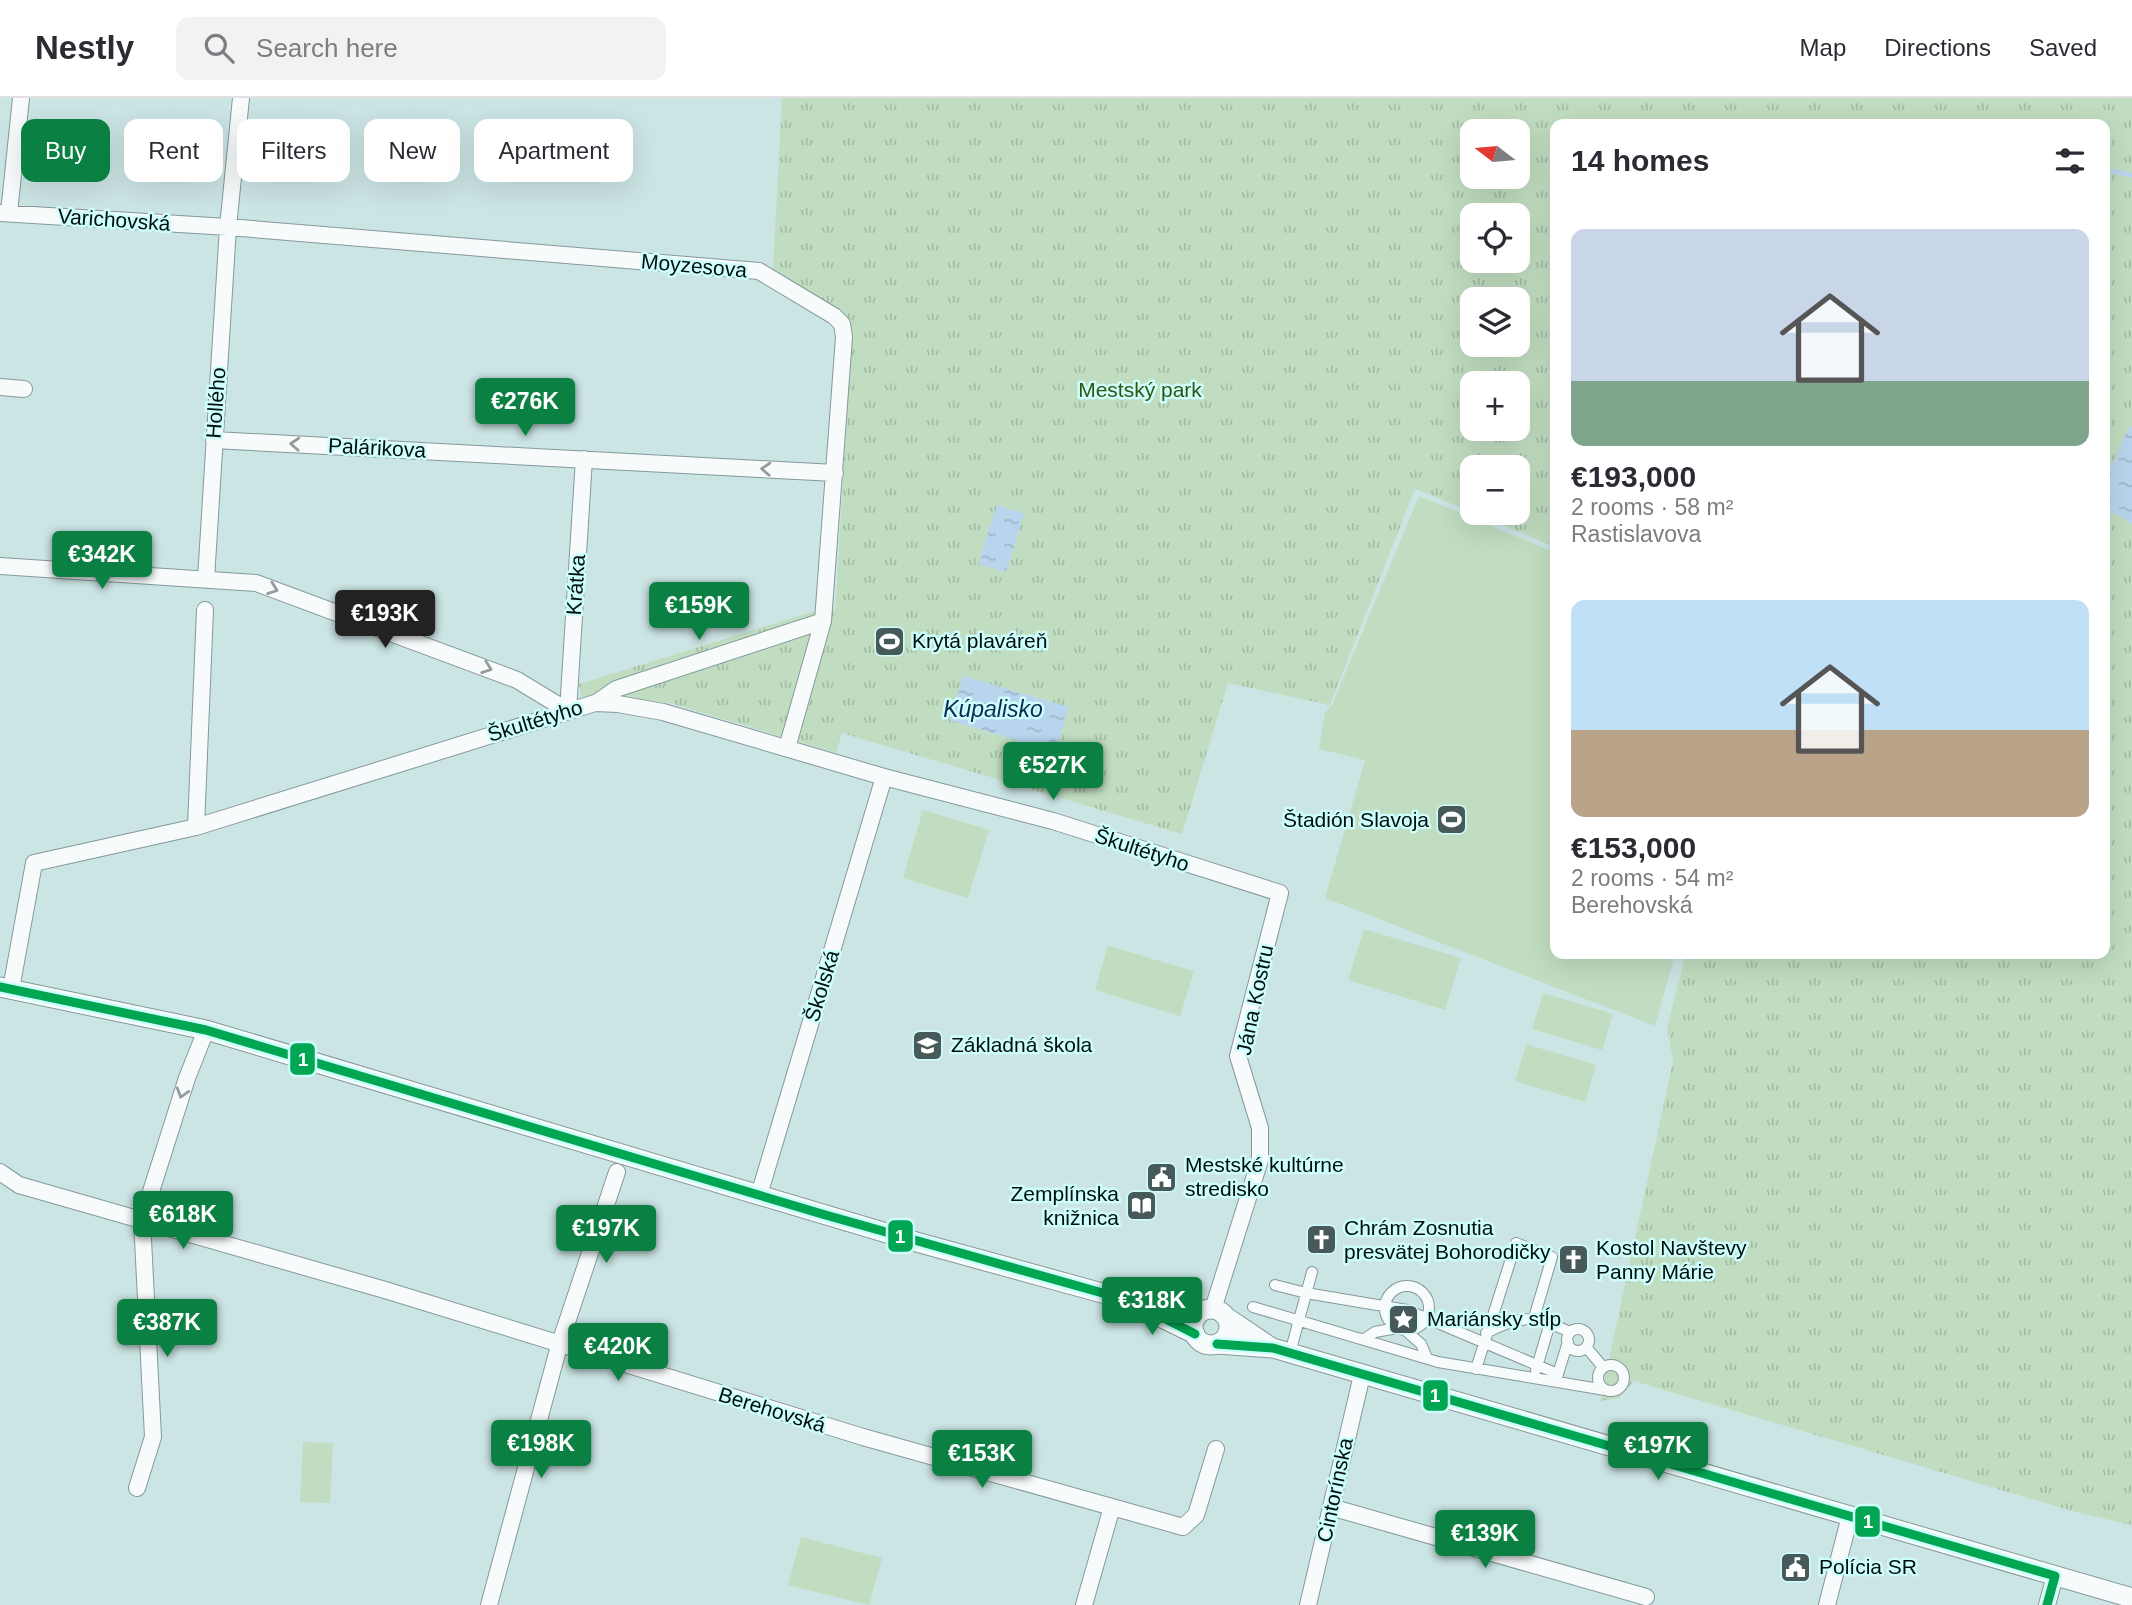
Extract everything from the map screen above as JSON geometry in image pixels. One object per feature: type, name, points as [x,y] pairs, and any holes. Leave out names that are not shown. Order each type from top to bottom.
[{"type":"street","points":[[4,213],[21,98]]},
{"type":"street","name":"Hollého","points":[[206,579],[228,228],[241,98]]},
{"type":"street","name":"Varichovská","points":[[4,213],[228,228]]},
{"type":"street","name":"Moyzesova","points":[[228,228],[759,271],[834,316],[842,324],[835,473],[823,621],[787,748]]},
{"type":"street","points":[[0,387],[24,389]]},
{"type":"street","name":"Palárikova","points":[[214,440],[835,473]]},
{"type":"street","name":"Krátka","points":[[568,711],[584,459]]},
{"type":"street","points":[[0,566],[256,583],[517,680],[568,711]]},
{"type":"street","points":[[196,827],[205,610]]},
{"type":"street","points":[[595,703],[616,689],[823,621]]},
{"type":"street","name":"Škultétyho","points":[[6,988],[34,863],[196,827],[595,703],[663,712],[884,776],[1053,821],[1280,893]]},
{"type":"street","name":"Školská","points":[[759,1195],[884,776]]},
{"type":"street","name":"Jána Kostru","points":[[1214,1313],[1260,1160],[1260,1128],[1238,1056],[1280,893]]},
{"type":"street","points":[[6,988],[206,1030],[759,1195],[1131,1301],[1214,1313],[1281,1351]]},
{"type":"street","points":[[137,1488],[153,1437],[142,1220],[187,1078],[206,1030]]},
{"type":"street","name":"Berehovská","points":[[0,1172],[19,1185],[384,1290],[559,1346],[863,1437],[1183,1527],[1196,1515],[1216,1449]]},
{"type":"street","points":[[489,1605],[559,1346],[617,1172]]},
{"type":"street","points":[[1475,1369],[1516,1242],[1552,1257],[1534,1318]]},
{"type":"street","points":[[1281,1351],[1298,1320],[1312,1272]]},
{"type":"street","points":[[1275,1285],[1385,1306],[1426,1317],[1485,1337],[1557,1378]]},
{"type":"street","points":[[1364,1339],[1376,1332],[1401,1329],[1419,1326],[1426,1317],[1427,1300],[1412,1287],[1393,1291],[1385,1306],[1387,1317],[1401,1329],[1421,1344],[1427,1358]]},
{"type":"street","points":[[1131,1301],[1195,1334],[1204,1344],[1281,1351],[2132,1598]]},
{"type":"street","points":[[1252,1307],[1427,1358],[1475,1369],[1557,1378],[1605,1390],[1618,1390],[1625,1378],[1619,1367],[1603,1367]]},
{"type":"street","points":[[1195,1334],[1194,1322],[1214,1313]]},
{"type":"street","points":[[1214,1313],[1228,1335],[1217,1344]]},
{"type":"street","points":[[1485,1337],[1512,1321],[1534,1318],[1562,1329],[1584,1330],[1589,1340],[1586,1347]]},
{"type":"street","points":[[1562,1329],[1574,1350],[1586,1347]]},
{"type":"street","points":[[1534,1377],[1537,1365],[1562,1329]]},
{"type":"street","points":[[1557,1378],[1562,1329]]},
{"type":"street","points":[[1586,1347],[1603,1367]]},
{"type":"street","points":[[1603,1367],[1598,1379],[1605,1390]]},
{"type":"street","name":"Cintorínska","points":[[1308,1605],[1334,1508],[1362,1375]]},
{"type":"street","points":[[1084,1605],[1112,1507]]},
{"type":"street","points":[[1334,1508],[1646,1597]]},
{"type":"street","points":[[1828,1605],[1850,1516]]},
{"type":"street","points":[[2047,1605],[2055,1576]]},
{"type":"green space","name":"Mestský park","points":[[782,98],[2132,98],[2132,1525],[2079,1513],[1634,1381],[1619,1398],[1600,1401],[1673,1061],[1667,1027],[1685,959],[2110,959],[2110,119],[1550,119],[1550,545],[1502,525],[1530,525],[1530,455],[1460,455],[1460,507],[1415,489],[1330,705],[1228,683],[1182,834],[842,733],[836,753],[670,703],[617,697],[589,699],[581,696],[579,684],[818,610],[835,610],[852,335],[845,315],[773,269]]},
{"type":"green space","name":"Štadión Slavoja","points":[[1419,496],[1460,513],[1460,525],[1489,525],[1550,551],[1550,959],[1674,959],[1655,1026],[1325,898],[1365,760],[1319,749],[1325,713],[1332,705]]},
{"type":"green space","points":[[923,810],[989,830],[968,898],[903,878]]},
{"type":"green space","points":[[1364,929],[1461,958],[1445,1010],[1348,980]]},
{"type":"green space","points":[[1108,946],[1194,971],[1180,1016],[1095,990]]},
{"type":"green space","points":[[1543,993],[1613,1014],[1602,1050],[1532,1029]]},
{"type":"green space","points":[[1526,1044],[1596,1065],[1585,1102],[1515,1081]]},
{"type":"green space","points":[[303,1442],[333,1443],[330,1503],[300,1502]]},
{"type":"green space","points":[[801,1537],[882,1558],[869,1605],[788,1585]]},
{"type":"water","points":[[2132,425],[2132,524],[2117,514],[2110,514],[2110,465],[2113,464]]},
{"type":"water","points":[[997,505],[1024,514],[1006,572],[978,564]]},
{"type":"water","name":"Kúpalisko","points":[[963,676],[1069,707],[1055,752],[949,720]]},
{"type":"waterway","points":[[2110,171],[2132,175]]},
{"type":"transit line","name":"1","points":[[0,987],[206,1030],[822,1214],[1131,1301],[1195,1334]]},
{"type":"transit line","name":"1","points":[[1217,1344],[1273,1348],[2055,1576],[2047,1605]]},
{"type":"place","name":"Krytá plaváreň","points":[[889,641]]},
{"type":"place","name":"Štadión Slavoja","points":[[1452,820]]},
{"type":"place","name":"Základná škola","points":[[928,1045]]},
{"type":"place","name":"Mestské kultúrne stredisko","points":[[1162,1177]]},
{"type":"place","name":"Zemplínska knižnica","points":[[1142,1206]]},
{"type":"place","name":"Chrám Zosnutia presvätej Bohorodičky","points":[[1321,1240]]},
{"type":"place","name":"Kostol Navštevy Panny Márie","points":[[1573,1260]]},
{"type":"place","name":"Mariánsky stĺp","points":[[1404,1319]]},
{"type":"place","name":"Polícia SR","points":[[1796,1567]]}]
